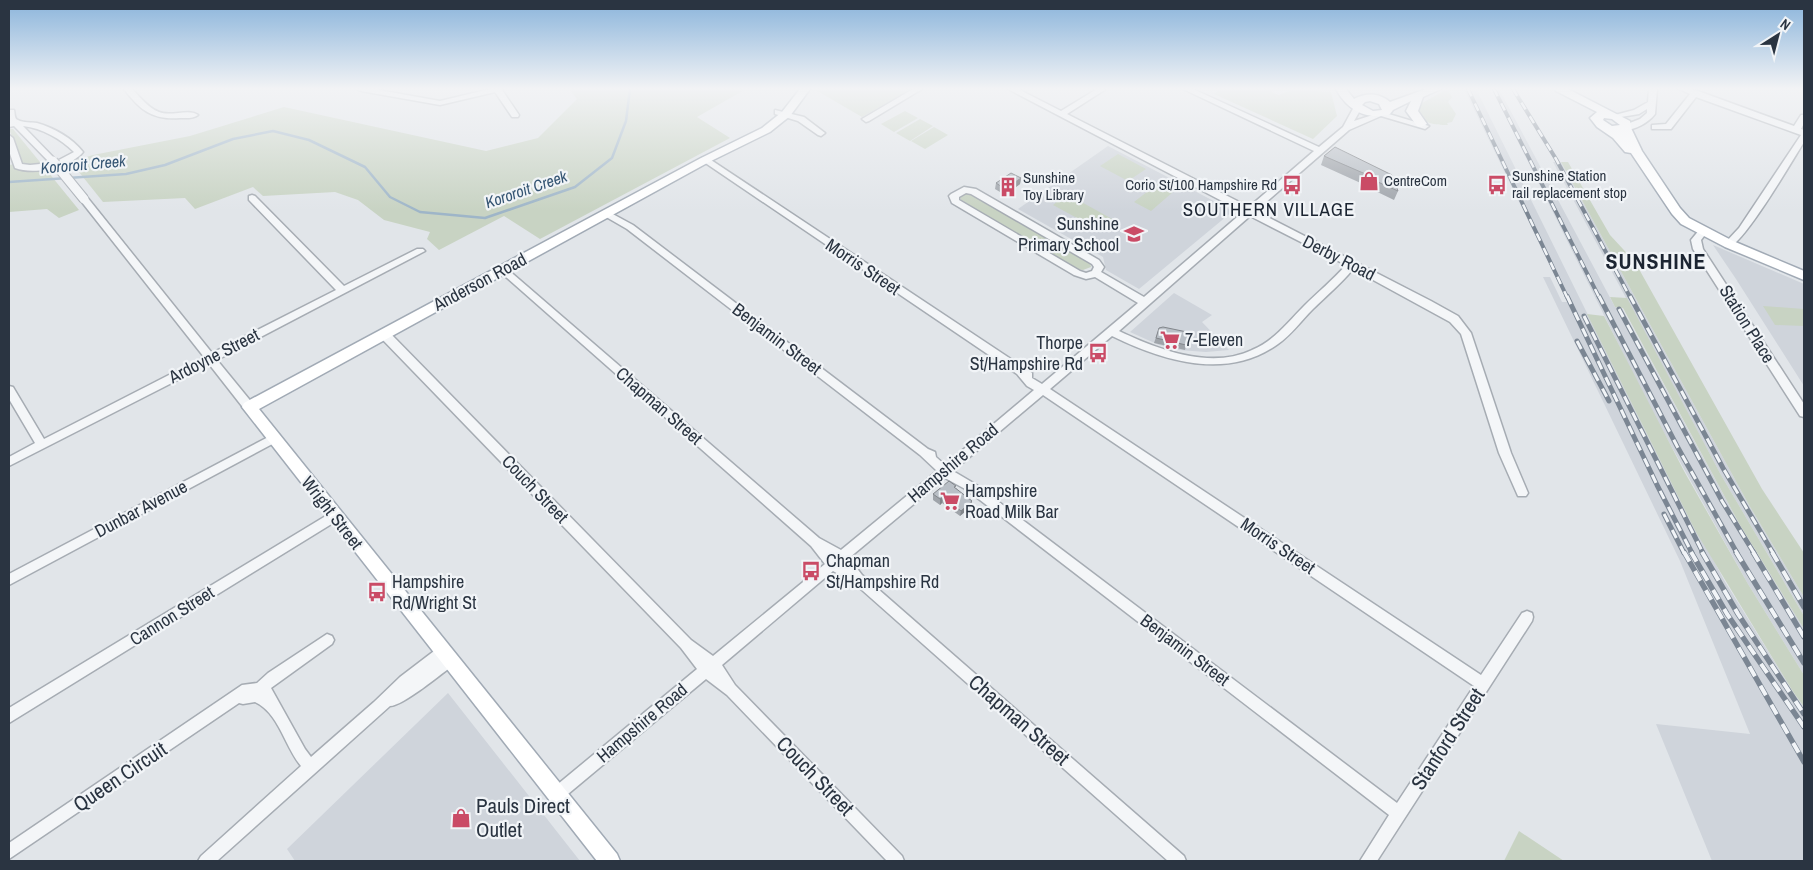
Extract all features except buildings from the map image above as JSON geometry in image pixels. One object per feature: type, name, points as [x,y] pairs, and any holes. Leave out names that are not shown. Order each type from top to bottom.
[{"type":"main road","name":"Anderson Road","points":[[249,407],[610,212],[708,158],[753,130]]},
{"type":"main road","points":[[1607,130],[1624,143],[1680,217],[1702,233],[1804,276]]},
{"type":"main road","points":[[1626,130],[1650,176]]},
{"type":"main road","name":"Wright Street","points":[[249,407],[610,861]]},
{"type":"street","name":"Wright Street","points":[[25,130],[47,152],[249,407]]},
{"type":"street","name":"Wright Street","points":[[36,130],[47,152]]},
{"type":"street","points":[[9,138],[18,166],[22,168],[66,161],[78,154],[77,149],[47,130]]},
{"type":"street","points":[[817,130],[821,133]]},
{"type":"street","name":"Derby Road","points":[[1091,130],[1352,264],[1454,319],[1466,333],[1505,453],[1522,493]]},
{"type":"street","points":[[1275,130],[1321,151]]},
{"type":"street","name":"Hampshire Road","points":[[557,794],[1112,332],[1344,130]]},
{"type":"street","points":[[1729,244],[1742,230],[1801,133]]},
{"type":"street","name":"Morris Street","points":[[708,158],[1022,374],[1031,383],[1044,388],[1484,685]]},
{"type":"street","points":[[1096,273],[1099,267],[1096,262],[973,191],[964,190],[954,196],[956,201],[1077,273],[1086,276],[1096,273],[1145,302]]},
{"type":"street","points":[[252,198],[342,290]]},
{"type":"street","name":"Benjamin Street","points":[[610,212],[924,452],[933,462],[947,468],[1399,813]]},
{"type":"street","points":[[1742,230],[1742,242],[1746,251]]},
{"type":"street","name":"Station Place","points":[[1702,233],[1695,242],[1698,248],[1804,413]]},
{"type":"street","name":"Ardoyne Street","points":[[9,462],[420,251]]},
{"type":"street","points":[[1112,332],[1140,346],[1178,358],[1206,362],[1238,358],[1256,352],[1273,343],[1352,264]]},
{"type":"street","name":"Chapman Street","points":[[503,270],[816,542],[822,554],[837,561],[845,574],[858,579],[1179,861]]},
{"type":"street","name":"Couch Street","points":[[384,334],[686,644],[694,658],[709,667],[716,681],[732,690],[897,861]]},
{"type":"street","points":[[9,390],[42,445]]},
{"type":"street","name":"Dunbar Avenue","points":[[9,580],[274,438]]},
{"type":"street","name":"Cannon Street","points":[[9,716],[334,516]]},
{"type":"street","name":"Stanford Street","points":[[1368,861],[1528,617]]},
{"type":"street","points":[[315,762],[299,753],[295,742],[274,710],[257,692],[273,677],[327,640]]},
{"type":"street","points":[[206,861],[379,707],[407,692],[447,656]]},
{"type":"street","name":"Queen Circuit","points":[[9,852],[232,701],[257,692]]},
{"type":"shaded area","points":[[1484,130],[1496,130],[1649,438],[1724,580],[1804,707],[1804,861],[1712,861],[1656,724],[1750,734],[1680,561],[1543,277],[1550,277],[1562,302],[1568,302]]},
{"type":"shaded area","points":[[1512,130],[1521,130],[1615,307],[1622,308],[1740,525],[1804,629],[1804,675],[1748,584],[1649,406]]},
{"type":"shaded area","name":"Sunshine Primary School","points":[[1108,146],[1233,211],[1139,289],[1106,270],[1103,257],[1018,209]]},
{"type":"shaded area","points":[[1553,162],[1561,162],[1749,505],[1804,597],[1804,616],[1721,475]]},
{"type":"shaded area","points":[[1713,245],[1804,284],[1804,386],[1736,279]]},
{"type":"shaded area","points":[[1174,293],[1212,315],[1202,322],[1229,350],[1206,352],[1179,350],[1159,345],[1130,332]]},
{"type":"shaded area","points":[[448,693],[580,861],[295,861],[287,849]]},
{"type":"green space","points":[[9,130],[13,130],[79,210],[59,218],[47,209],[9,212],[9,165],[22,163]]},
{"type":"green space","points":[[211,130],[388,130],[486,151],[538,138],[546,130],[717,130],[730,138],[540,239],[504,216],[439,250],[427,239],[430,232],[384,220],[358,200],[335,192],[263,196],[253,187],[195,209],[185,198],[103,202],[71,162],[93,155],[190,136]]},
{"type":"green space","points":[[902,130],[927,130],[910,141],[896,133]]},
{"type":"green space","points":[[930,130],[939,130],[948,135],[925,149],[911,141]]},
{"type":"green space","points":[[1292,130],[1323,130],[1313,139]]},
{"type":"green space","points":[[1118,154],[1146,169],[1128,181],[1100,166]]},
{"type":"green space","points":[[1561,162],[1568,162],[1610,235],[1635,262],[1762,489],[1804,553],[1804,597],[1749,505]]},
{"type":"green space","points":[[1157,184],[1173,192],[1151,211],[1134,202]]},
{"type":"green space","points":[[969,192],[1090,262],[1091,267],[1083,270],[1077,269],[961,200],[960,195]]},
{"type":"green space","points":[[1067,194],[1114,220],[1101,231],[1053,205]]},
{"type":"green space","points":[[1610,297],[1627,298],[1721,475],[1804,616],[1804,629],[1740,525],[1623,308],[1615,307]]},
{"type":"green space","points":[[1763,306],[1804,309],[1804,326],[1775,325]]},
{"type":"green space","points":[[1587,314],[1604,316],[1684,471],[1748,584],[1804,675],[1804,707],[1696,532]]},
{"type":"green space","points":[[1519,831],[1564,861],[1504,861]]},
{"type":"waterway","name":"Kororoit Creek","points":[[9,182],[126,174],[165,165],[233,139],[273,131],[309,140],[365,167],[390,197],[420,212],[485,218],[575,187],[612,158],[623,130]]},
{"type":"railway","points":[[1487,130],[1567,297]]},
{"type":"railway","points":[[1514,130],[1599,297]]},
{"type":"railway","points":[[1538,130],[1556,159],[1630,297]]},
{"type":"railway","points":[[1567,296],[1657,485],[1692,553]]},
{"type":"railway","points":[[1599,296],[1677,446],[1737,553]]},
{"type":"railway","points":[[1630,296],[1723,468],[1773,553]]},
{"type":"railway","points":[[1619,309],[1722,501],[1754,553]]},
{"type":"railway","points":[[1584,316],[1703,553]]},
{"type":"railway","points":[[1577,341],[1609,401]]},
{"type":"railway","points":[[1664,514],[1684,553]]},
{"type":"railway","points":[[1684,552],[1804,762]]},
{"type":"railway","points":[[1691,552],[1727,614],[1804,727]]},
{"type":"railway","points":[[1702,552],[1738,614],[1804,714]]},
{"type":"railway","points":[[1736,552],[1804,663]]},
{"type":"railway","points":[[1753,552],[1804,637]]},
{"type":"railway","points":[[1772,552],[1804,607]]},
{"type":"place","name":"CentreCom","points":[[1369,181]]},
{"type":"place","name":"Corio St/100 Hampshire Rd","points":[[1292,185]]},
{"type":"place","name":"Sunshine Station rail replacement stop","points":[[1497,185]]},
{"type":"place","name":"Sunshine Toy Library","points":[[1008,187]]},
{"type":"place","name":"Sunshine Primary School","points":[[1134,234]]},
{"type":"place","name":"7-Eleven","points":[[1170,340]]},
{"type":"place","name":"Thorpe St/Hampshire Rd","points":[[1098,353]]},
{"type":"place","name":"Hampshire Road Milk Bar","points":[[950,501]]},
{"type":"place","name":"Chapman St/Hampshire Rd","points":[[811,571]]},
{"type":"place","name":"Hampshire Rd/Wright St","points":[[377,592]]},
{"type":"place","name":"Pauls Direct Outlet","points":[[461,818]]},
{"type":"district","name":"SOUTHERN VILLAGE","points":[[1269,209]]},
{"type":"district","name":"SUNSHINE","points":[[1656,261]]}]
